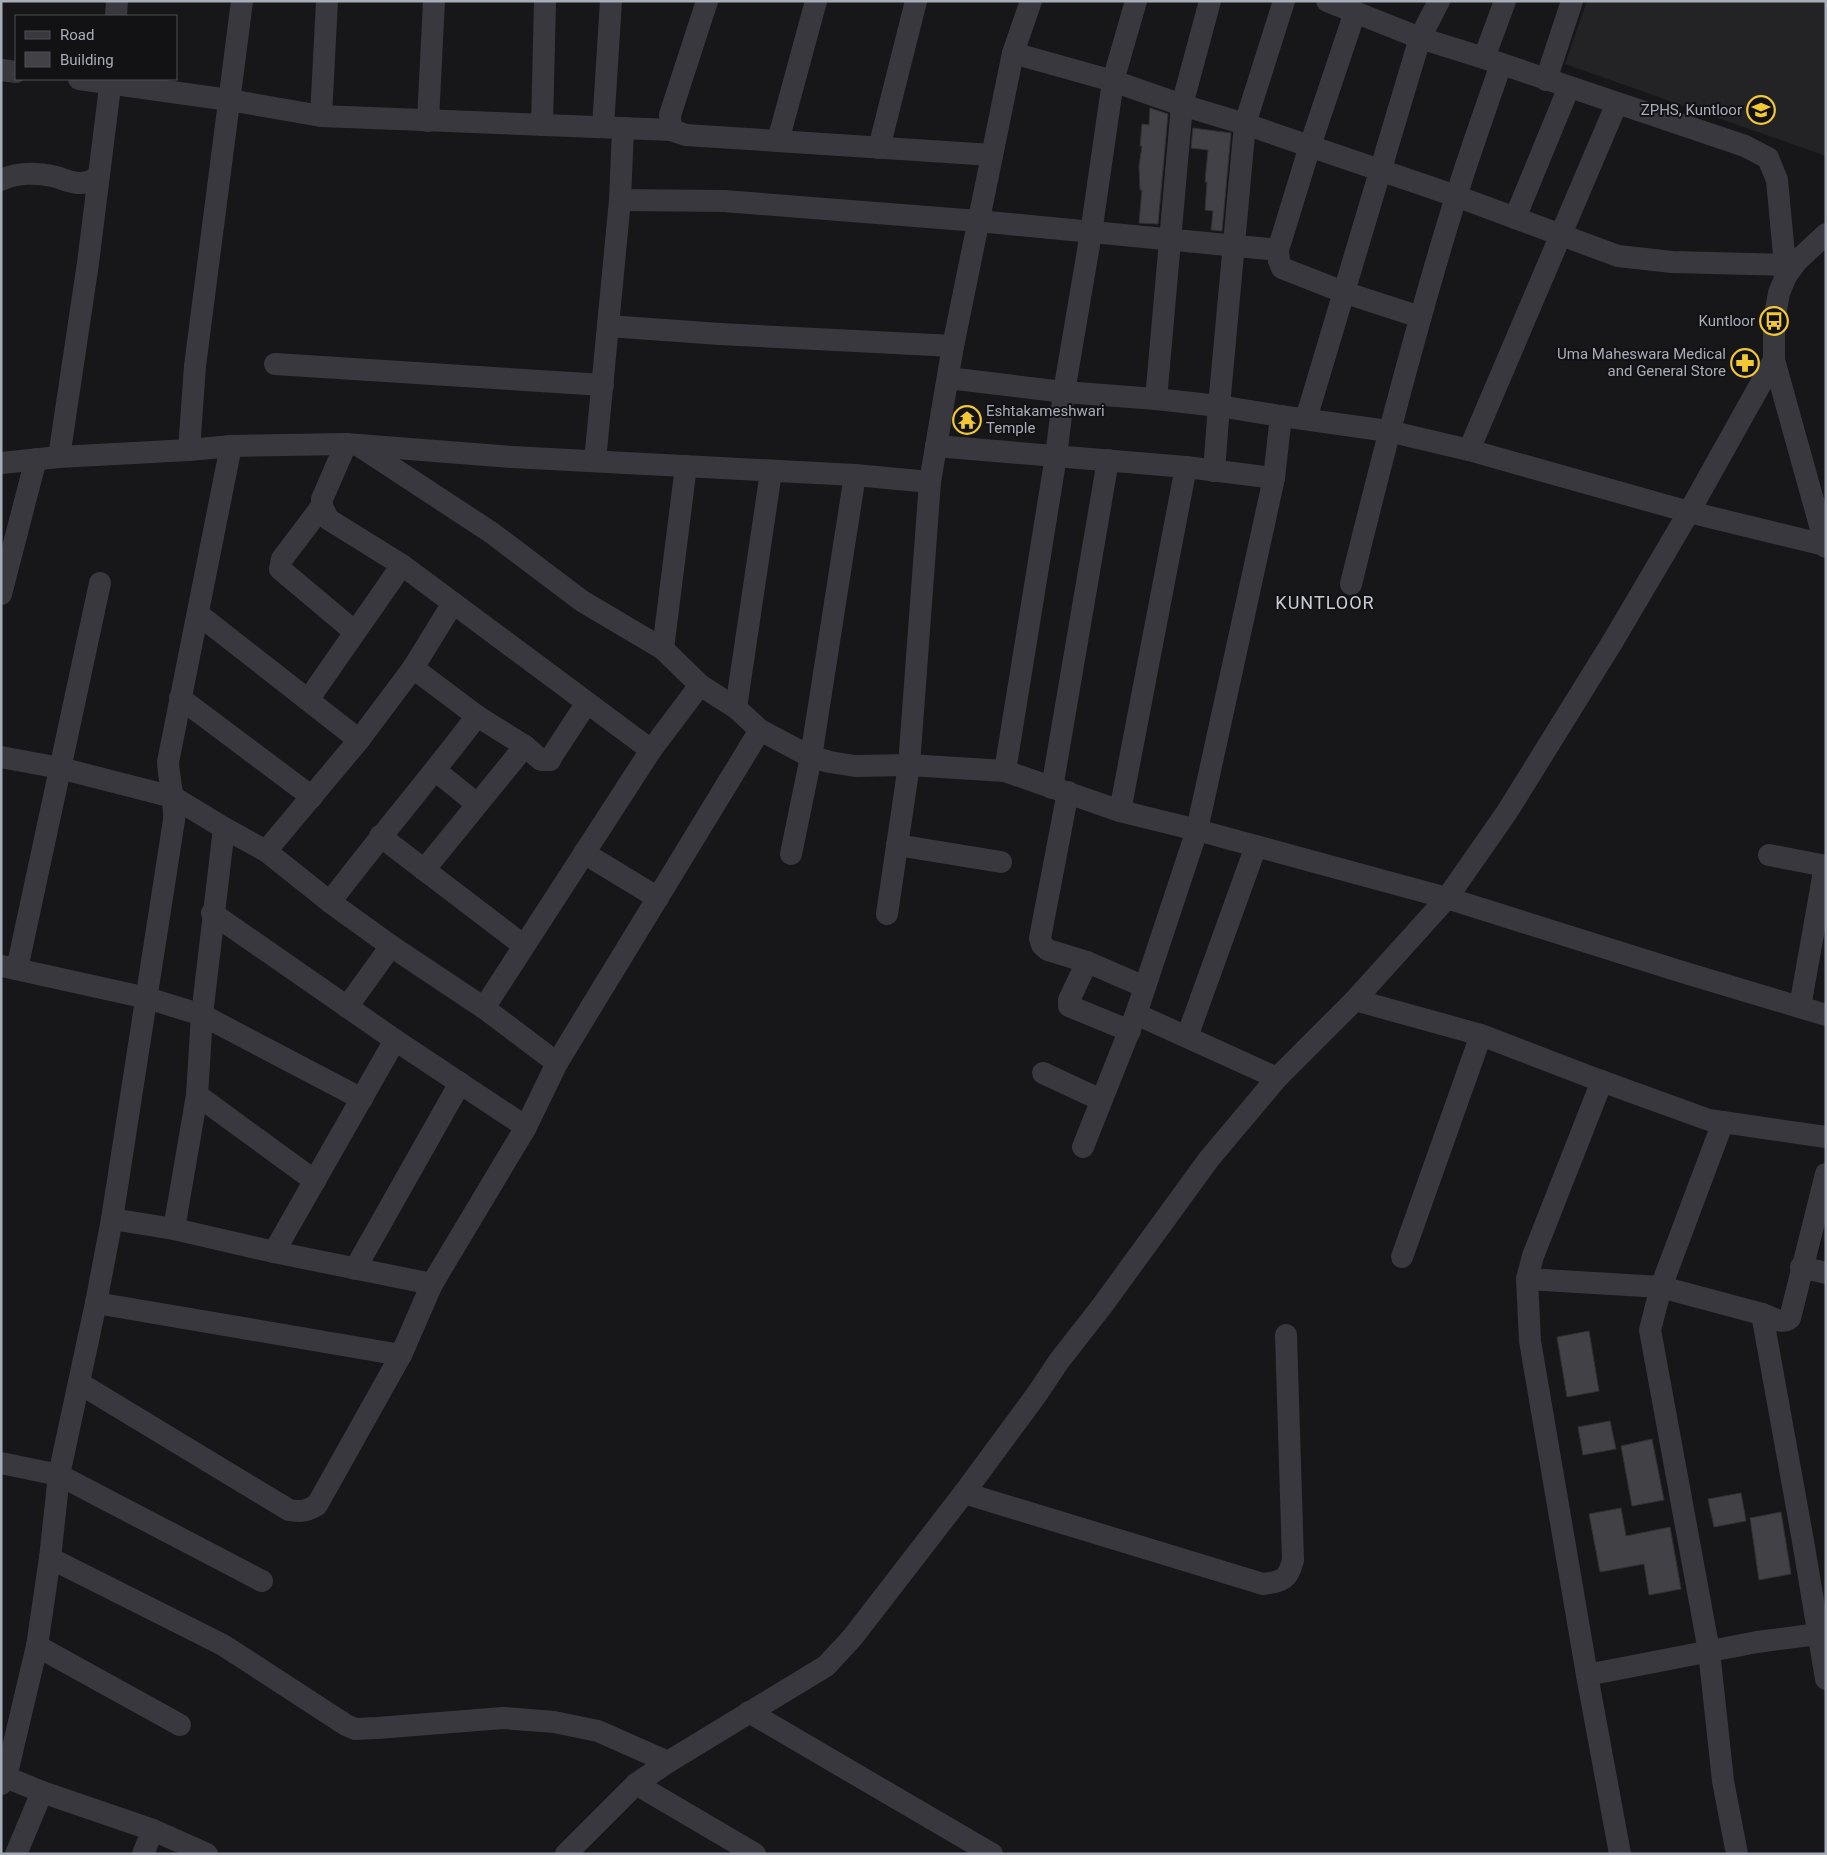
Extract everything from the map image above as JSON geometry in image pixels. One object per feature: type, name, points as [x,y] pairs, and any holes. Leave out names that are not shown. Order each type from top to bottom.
[{"type":"street","points":[[116,15],[117,1]]},
{"type":"street","points":[[189,450],[195,366],[242,1]]},
{"type":"street","points":[[321,116],[327,1]]},
{"type":"street","points":[[428,120],[434,1]]},
{"type":"street","points":[[542,125],[545,1]]},
{"type":"street","points":[[595,461],[620,200],[613,128],[610,1]]},
{"type":"street","points":[[671,130],[670,115],[707,1]]},
{"type":"street","points":[[778,141],[816,1]]},
{"type":"street","points":[[879,148],[916,1]]},
{"type":"street","points":[[887,914],[909,765],[930,482],[953,346],[1013,53],[1031,1]]},
{"type":"street","points":[[1005,771],[1056,456],[1064,392],[1091,233],[1113,81],[1136,1]]},
{"type":"street","points":[[1156,399],[1182,105],[1210,1]]},
{"type":"street","points":[[1214,471],[1245,124],[1284,1]]},
{"type":"street","points":[[948,378],[1064,392],[1219,406],[1388,431],[1470,450],[1689,512],[1826,546],[1774,360],[1774,321],[1779,293],[1786,270],[1777,180],[1768,158],[1745,146],[1420,38],[1327,1]]},
{"type":"street","points":[[1351,584],[1388,431],[1493,61],[1505,1]]},
{"type":"street","points":[[1546,80],[1572,1]]},
{"type":"street","points":[[1306,419],[1420,38],[1436,2]]},
{"type":"street","points":[[1354,12],[1278,250],[1279,261],[1282,268],[1343,292],[1420,318]]},
{"type":"street","points":[[1013,53],[1113,81],[1245,124],[1456,196],[1618,256],[1786,270],[1826,234]]},
{"type":"street","points":[[1,70],[15,72]]},
{"type":"street","points":[[95,80],[111,81],[321,116],[671,130],[686,135],[992,155]]},
{"type":"street","points":[[59,456],[88,263],[111,81]]},
{"type":"street","points":[[1515,218],[1569,87]]},
{"type":"street","points":[[1470,450],[1617,103]]},
{"type":"street","points":[[1,180],[37,173],[69,182],[82,183],[98,178]]},
{"type":"street","points":[[620,200],[724,201],[978,221],[1278,250]]},
{"type":"street","points":[[608,326],[720,334],[953,346]]},
{"type":"street","points":[[566,1854],[636,1784],[668,1762],[826,1666],[852,1638],[964,1493],[1209,1159],[1277,1078],[1355,1000],[1447,898],[1507,812],[1613,642],[1689,512],[1774,360]]},
{"type":"street","points":[[275,364],[603,385]]},
{"type":"street","points":[[1083,1147],[1133,1022],[1198,830],[1274,478],[1281,416]]},
{"type":"street","points":[[1,463],[59,456],[189,450],[231,446],[352,445],[512,457],[855,475],[930,482]]},
{"type":"street","points":[[352,445],[322,499],[322,506],[328,519],[402,565],[586,704],[651,750]]},
{"type":"street","points":[[352,445],[492,534],[582,600],[663,649],[700,685],[736,708],[760,730],[811,757],[855,766],[909,765],[1005,771],[1120,811],[1198,830],[1447,898],[1679,972],[1826,1015]]},
{"type":"street","points":[[206,1854],[153,1830],[3,1779],[37,1646],[50,1558],[59,1475],[112,1219],[174,820],[168,762],[231,446]]},
{"type":"street","points":[[936,446],[1186,467],[1274,478]]},
{"type":"street","points":[[1,594],[36,459]]},
{"type":"street","points":[[1108,460],[1040,938],[1042,945],[1048,950],[1087,962],[1145,988]]},
{"type":"street","points":[[663,649],[686,466]]},
{"type":"street","points":[[1120,811],[1186,467]]},
{"type":"street","points":[[736,708],[771,472]]},
{"type":"street","points":[[791,854],[811,757],[855,475]]},
{"type":"street","points":[[322,506],[282,559],[280,569],[355,632]]},
{"type":"street","points":[[308,700],[402,565]]},
{"type":"street","points":[[100,583],[60,768],[9,968],[147,998],[202,1015],[362,1099]]},
{"type":"street","points":[[266,851],[359,740],[412,668],[453,603]]},
{"type":"street","points":[[198,614],[359,740]]},
{"type":"street","points":[[412,668],[477,716],[525,746],[541,760],[550,760],[586,704]]},
{"type":"street","points":[[484,1008],[651,750],[700,685]]},
{"type":"street","points":[[180,698],[312,797]]},
{"type":"street","points":[[330,902],[380,836],[436,771],[477,716]]},
{"type":"street","points":[[79,1383],[290,1510],[300,1512],[317,1505],[401,1355],[432,1284],[526,1127],[558,1063],[760,730]]},
{"type":"street","points":[[424,870],[525,746]]},
{"type":"street","points":[[1,757],[60,768],[173,797],[266,851],[330,902],[391,946],[484,1008],[558,1063]]},
{"type":"street","points":[[436,771],[477,804]]},
{"type":"street","points":[[174,1230],[196,1095],[212,914],[224,828]]},
{"type":"street","points":[[380,836],[523,945]]},
{"type":"street","points":[[897,845],[1001,862]]},
{"type":"street","points":[[1187,1037],[1256,846]]},
{"type":"street","points":[[584,852],[658,898]]},
{"type":"street","points":[[1769,855],[1825,866],[1800,1007]]},
{"type":"street","points":[[212,914],[395,1040],[526,1127]]},
{"type":"street","points":[[348,1007],[391,946]]},
{"type":"street","points":[[1087,962],[1069,1000],[1069,1006],[1187,1037],[1277,1078]]},
{"type":"street","points":[[1355,1000],[1482,1035],[1602,1082],[1709,1120],[1826,1137]]},
{"type":"street","points":[[1402,1258],[1482,1035]]},
{"type":"street","points":[[274,1252],[395,1040]]},
{"type":"street","points":[[1043,1074],[1102,1100]]},
{"type":"street","points":[[1602,1082],[1533,1256],[1527,1279],[1530,1342],[1587,1675],[1620,1854]]},
{"type":"street","points":[[355,1269],[460,1083]]},
{"type":"street","points":[[196,1095],[315,1181]]},
{"type":"street","points":[[1723,1122],[1661,1286],[1650,1330],[1708,1651],[1723,1780],[1736,1854]]},
{"type":"street","points":[[1527,1279],[1661,1286],[1786,1321],[1790,1318],[1801,1267],[1826,1174]]},
{"type":"street","points":[[112,1219],[174,1230],[432,1284]]},
{"type":"street","points":[[1801,1267],[1826,1273]]},
{"type":"street","points":[[96,1302],[401,1355]]},
{"type":"street","points":[[1762,1314],[1822,1634],[1826,1679]]},
{"type":"street","points":[[964,1493],[1263,1584],[1280,1581],[1290,1573],[1294,1560],[1286,1335]]},
{"type":"street","points":[[1,1463],[59,1475],[262,1581]]},
{"type":"street","points":[[50,1558],[223,1645],[355,1729],[503,1718],[554,1722],[598,1731],[668,1762]]},
{"type":"street","points":[[1587,1675],[1757,1642],[1822,1634]]},
{"type":"street","points":[[37,1646],[180,1725]]},
{"type":"street","points":[[749,1712],[992,1854]]},
{"type":"street","points":[[636,1784],[755,1854]]},
{"type":"street","points":[[16,1854],[42,1792]]},
{"type":"street","points":[[143,1854],[153,1830]]},
{"type":"shaded area","name":"ZPHS, Kuntloor","points":[[1587,1],[1826,1],[1826,156],[1565,64]]},
{"type":"building","points":[[1150,108],[1168,114],[1158,224],[1139,223],[1142,190],[1140,190],[1139,166],[1142,146],[1140,146],[1142,124],[1149,125]]},
{"type":"building","points":[[1193,128],[1231,133],[1222,231],[1211,230],[1213,211],[1205,210],[1208,150],[1191,148]]},
{"type":"building","points":[[1589,1331],[1599,1391],[1567,1397],[1557,1337]]},
{"type":"building","points":[[1610,1421],[1616,1449],[1583,1455],[1578,1427]]},
{"type":"building","points":[[1652,1439],[1664,1500],[1632,1506],[1621,1446]]},
{"type":"building","points":[[1741,1493],[1746,1521],[1714,1527],[1708,1499]]},
{"type":"building","points":[[1621,1508],[1626,1536],[1670,1527],[1681,1589],[1649,1595],[1644,1564],[1600,1572],[1589,1514]]},
{"type":"building","points":[[1781,1512],[1791,1574],[1759,1580],[1750,1518]]},
{"type":"place","name":"ZPHS, Kuntloor","points":[[1761,110]]},
{"type":"place","name":"Kuntloor","points":[[1774,321]]},
{"type":"place","name":"Uma Maheswara Medical and General Store","points":[[1745,363]]},
{"type":"place","name":"Eshtakameshwari Temple","points":[[967,420]]},
{"type":"district","name":"KUNTLOOR","points":[[1325,603]]}]
